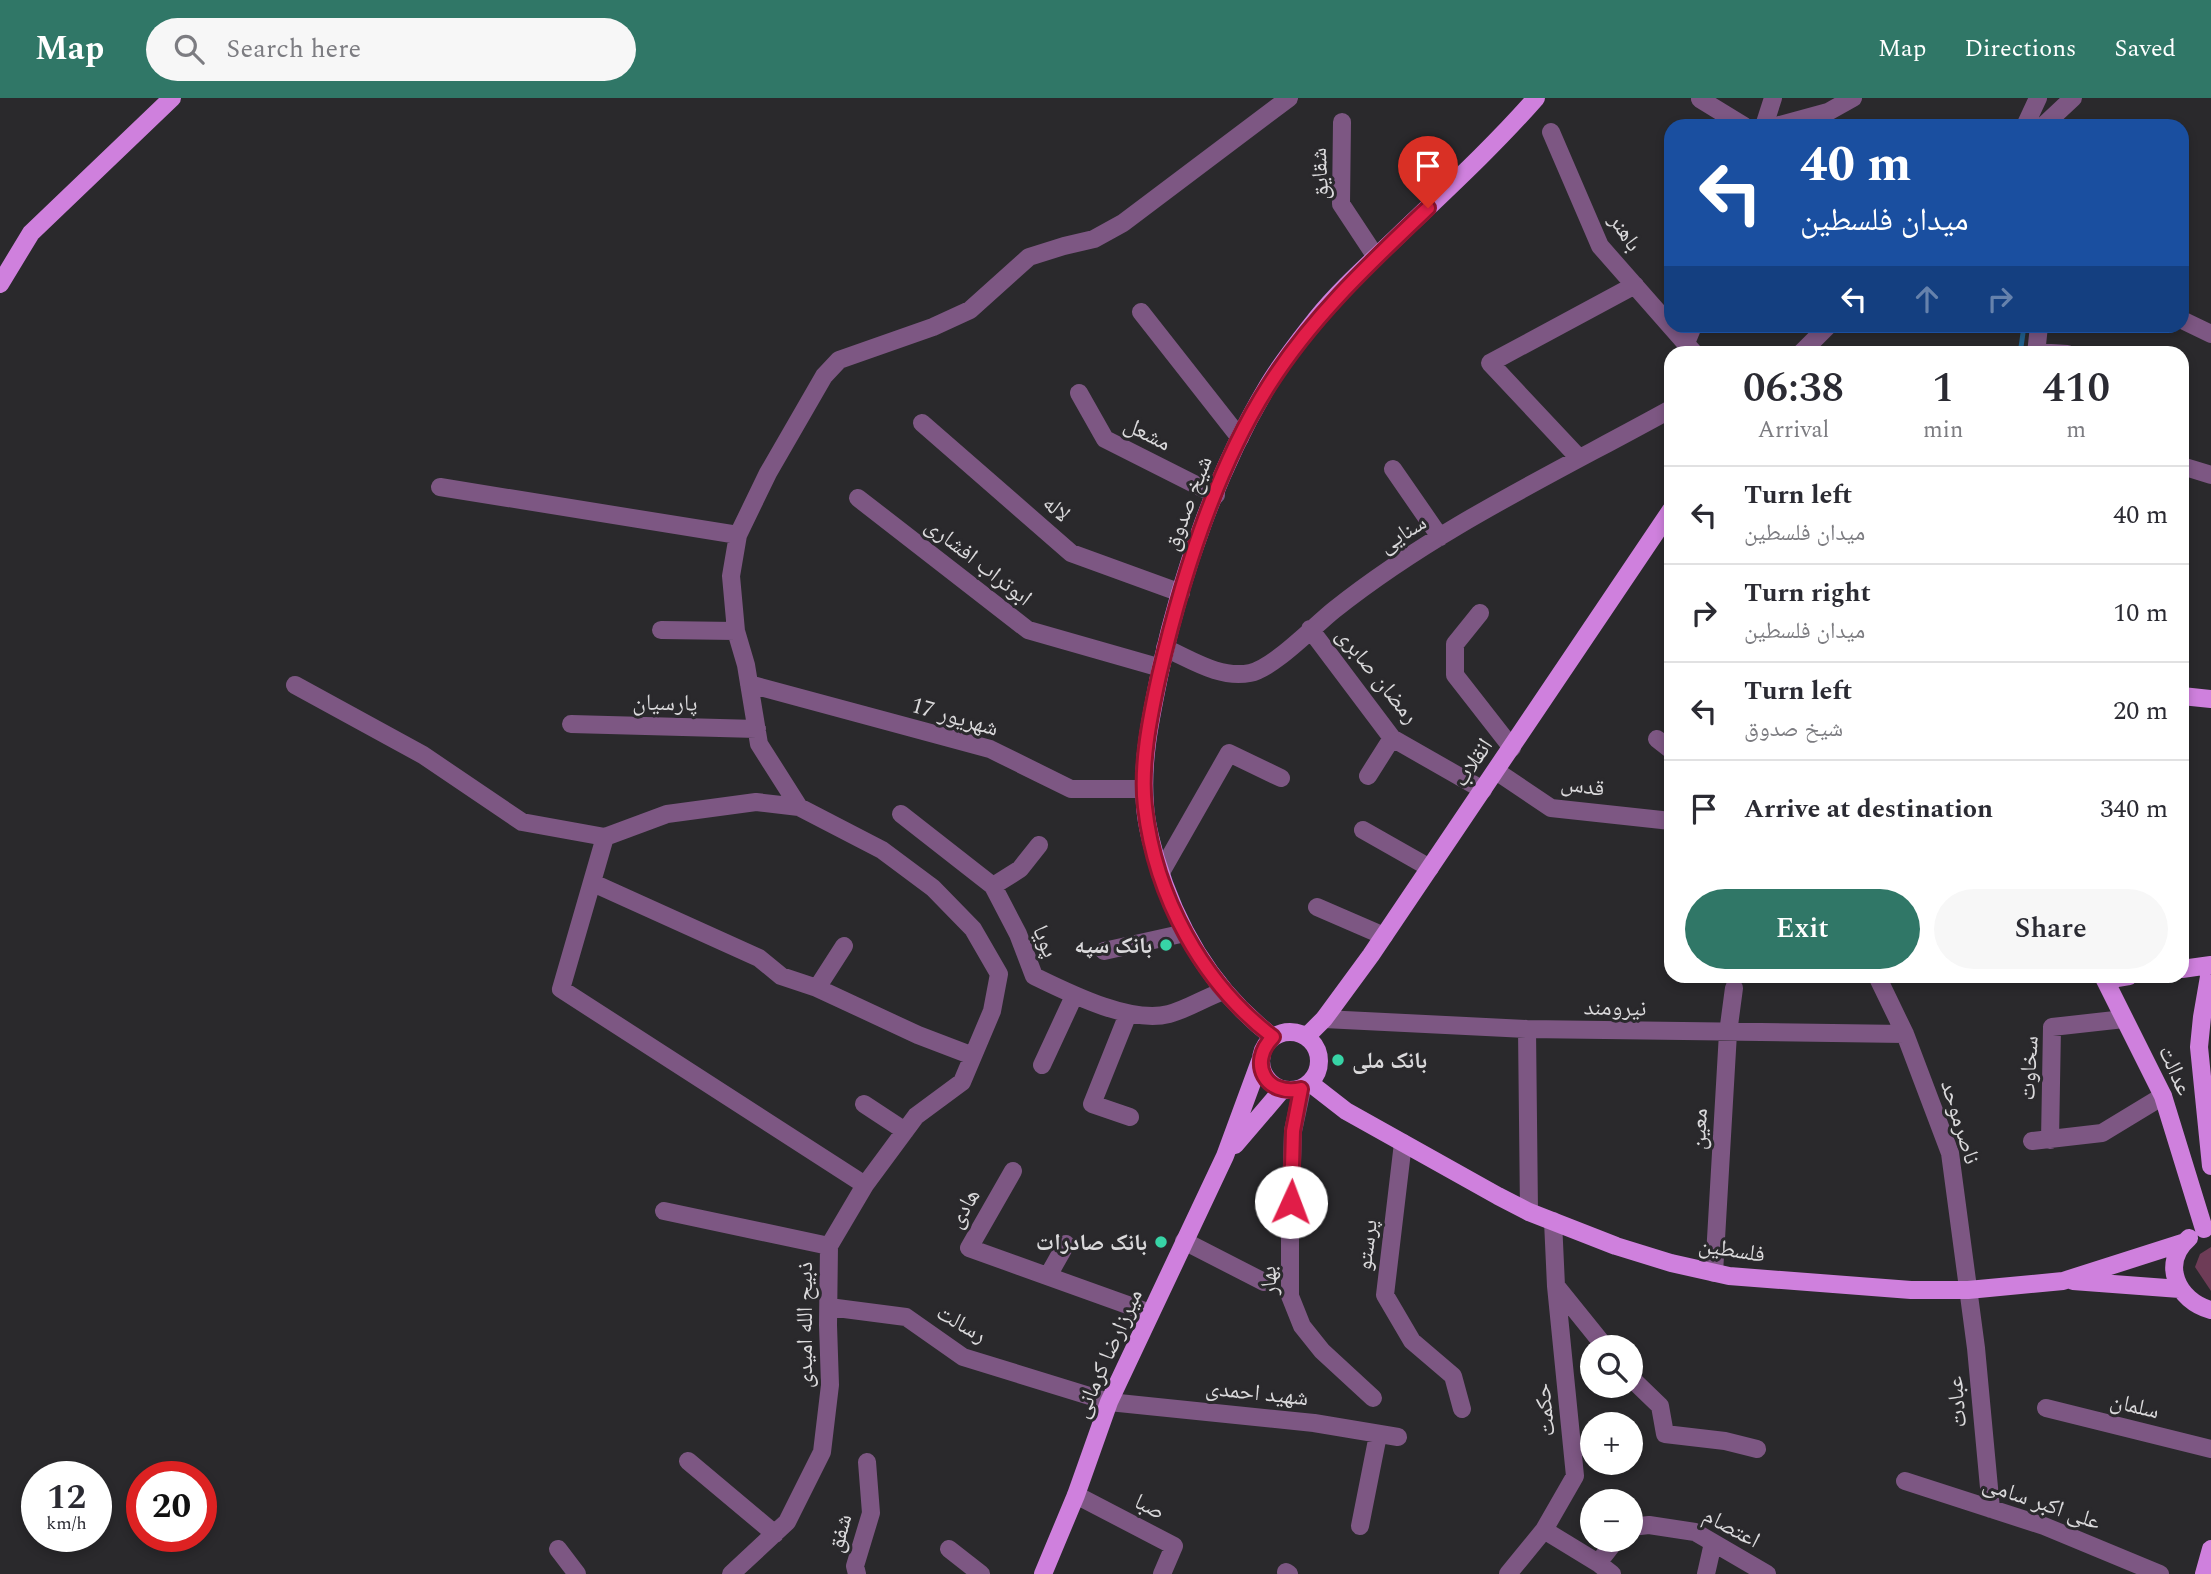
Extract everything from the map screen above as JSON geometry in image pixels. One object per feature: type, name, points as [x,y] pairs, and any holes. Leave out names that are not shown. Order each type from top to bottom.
[{"type":"main road","points":[[0,284],[31,233],[172,98]]},
{"type":"main road","name":"شیخ صدوق","points":[[1273,1037],[1256,1024],[1204,966],[1185,933],[1160,874],[1144,807],[1144,789],[1150,716],[1165,648],[1189,563],[1240,438],[1268,386],[1319,316],[1376,257],[1497,141],[1536,98]]},
{"type":"main road","name":"انقلاب","points":[[1306,1037],[1324,1018],[1384,936],[1664,520]]},
{"type":"main road","points":[[2189,697],[2211,699]]},
{"type":"main road","points":[[2189,968],[2211,965],[2199,1047],[2211,1166]]},
{"type":"main road","name":"عدالت","points":[[2106,983],[2163,1097],[2207,1228]]},
{"type":"main road","points":[[1226,1156],[1262,1052],[1273,1037],[1289,1032],[1306,1037],[1312,1042],[1319,1058],[1315,1076],[1306,1086],[1292,1091],[1273,1086],[1266,1079],[1260,1061]]},
{"type":"main road","name":"فلسطین","points":[[1306,1086],[1402,1143],[1529,1212],[1627,1250],[1729,1276],[1912,1290],[1968,1290],[2063,1281],[2185,1241],[2207,1228]]},
{"type":"main road","points":[[1226,1156],[1282,1090]]},
{"type":"main road","name":"میرزارضا کرمانی","points":[[1043,1574],[1110,1402],[1226,1156]]},
{"type":"main road","points":[[2185,1241],[2175,1262],[2175,1276],[2188,1300],[2211,1310]]},
{"type":"main road","points":[[2063,1281],[2180,1289]]},
{"type":"main road","points":[[2204,1574],[2211,1549]]},
{"type":"street","points":[[799,807],[759,744],[749,684],[736,631],[731,576],[738,536],[768,473],[824,376],[839,360],[933,327],[970,310],[1029,257],[1094,239],[1123,223],[1289,98]]},
{"type":"street","points":[[1766,119],[1773,98]]},
{"type":"street","points":[[1802,119],[1828,112],[1853,98]]},
{"type":"street","points":[[2028,119],[2038,98]]},
{"type":"street","points":[[2054,119],[2073,98]]},
{"type":"street","points":[[1700,99],[1733,119]]},
{"type":"street","name":"شقایق","points":[[1342,122],[1340,204],[1376,257]]},
{"type":"street","name":"باهنر","points":[[1551,132],[1600,246],[1664,318]]},
{"type":"street","points":[[1580,458],[1490,363],[1635,285]]},
{"type":"street","points":[[1141,312],[1240,438]]},
{"type":"street","points":[[2189,323],[2211,334]]},
{"type":"street","points":[[1808,346],[1821,333]]},
{"type":"street","name":"مشعل","points":[[1079,393],[1105,439],[1216,495]]},
{"type":"street","name":"سنایی","points":[[1165,648],[1217,672],[1250,673],[1273,663],[1310,629],[1369,582],[1530,484],[1664,413]]},
{"type":"street","name":"لاله","points":[[922,423],[1071,553],[1181,593]]},
{"type":"street","points":[[2189,468],[2211,475]]},
{"type":"street","points":[[1393,469],[1440,537]]},
{"type":"street","points":[[440,487],[738,536]]},
{"type":"street","name":"ابوتراب افشاری","points":[[858,498],[1028,630],[1161,668]]},
{"type":"street","points":[[1480,613],[1455,644],[1455,675],[1512,748]]},
{"type":"street","name":"رمضان صابری","points":[[1310,629],[1392,738],[1483,790]]},
{"type":"street","points":[[661,630],[736,631]]},
{"type":"street","name":"17 شهریور","points":[[749,684],[990,750],[1071,789],[1144,789]]},
{"type":"street","points":[[295,685],[423,755],[522,822],[606,837],[667,814],[756,802],[799,807]]},
{"type":"street","name":"پارسیان","points":[[571,724],[757,729]]},
{"type":"street","points":[[1368,776],[1392,738]]},
{"type":"street","points":[[1160,874],[1229,753],[1281,778]]},
{"type":"street","name":"قدس","points":[[1496,771],[1551,808],[1664,820]]},
{"type":"street","name":"ذبیح الله امیدی","points":[[731,1574],[787,1522],[821,1452],[830,1385],[829,1246],[865,1185],[916,1116],[962,1082],[992,1012],[999,974],[973,929],[933,888],[882,850],[799,807]]},
{"type":"street","name":"پویا","points":[[901,814],[993,886],[1018,934],[1034,976],[1074,996],[1128,1014],[1168,1014],[1224,991]]},
{"type":"street","points":[[1363,830],[1430,867]]},
{"type":"street","points":[[606,837],[561,989],[865,1185]]},
{"type":"street","points":[[993,886],[1020,869],[1039,845]]},
{"type":"street","points":[[593,883],[759,958],[781,976],[817,988],[918,1035],[973,1056]]},
{"type":"street","points":[[1317,907],[1384,936]]},
{"type":"street","points":[[1104,951],[1185,933]]},
{"type":"street","points":[[817,988],[844,946]]},
{"type":"street","name":"ناصرموحد","points":[[1880,983],[1905,1034],[1950,1153],[1968,1290]]},
{"type":"street","name":"معین","points":[[1714,1273],[1728,1033],[1734,988]]},
{"type":"street","points":[[1042,1065],[1074,996]]},
{"type":"street","points":[[1128,1014],[1092,1104],[1130,1117]]},
{"type":"street","name":"نیرومند","points":[[1324,1018],[1527,1029],[1905,1034]]},
{"type":"street","name":"سخاوت","points":[[2124,1019],[2052,1027],[2041,1140],[2102,1133],[2163,1097]]},
{"type":"street","points":[[1527,1029],[1529,1212]]},
{"type":"street","name":"بهار","points":[[1306,1086],[1293,1131],[1290,1296],[1302,1326],[1322,1351],[1373,1398]]},
{"type":"street","points":[[864,1104],[905,1131]]},
{"type":"street","name":"پرستو","points":[[1402,1143],[1384,1295],[1412,1341],[1453,1376],[1462,1409]]},
{"type":"street","name":"هادی","points":[[1013,1171],[969,1248],[1150,1313]]},
{"type":"street","points":[[664,1211],[829,1246]]},
{"type":"street","name":"حکمت","points":[[1508,1574],[1544,1530],[1576,1476],[1556,1286],[1553,1221]]},
{"type":"street","points":[[1184,1241],[1264,1282]]},
{"type":"street","points":[[1048,1276],[1066,1244]]},
{"type":"street","points":[[1556,1286],[1596,1335]]},
{"type":"street","name":"عبادت","points":[[1968,1290],[1991,1509]]},
{"type":"street","name":"رسالت","points":[[829,1307],[906,1317],[963,1357],[1110,1402]]},
{"type":"street","points":[[1643,1390],[1660,1406],[1665,1434],[1725,1441],[1757,1449]]},
{"type":"street","name":"شهید احمدی","points":[[1110,1402],[1314,1423],[1398,1437]]},
{"type":"street","name":"سلمان","points":[[2046,1408],[2211,1449]]},
{"type":"street","points":[[1360,1526],[1378,1435]]},
{"type":"street","points":[[688,1461],[775,1534]]},
{"type":"street","name":"شفق","points":[[856,1574],[855,1566],[871,1513],[867,1462]]},
{"type":"street","name":"علی اکبر سامی","points":[[1905,1481],[2055,1531],[2160,1574]]},
{"type":"street","name":"صبا","points":[[1076,1495],[1174,1546],[1163,1574]]},
{"type":"street","name":"اعتصام","points":[[1643,1526],[1695,1532],[1767,1574]]},
{"type":"street","points":[[1544,1530],[1605,1568]]},
{"type":"street","points":[[1706,1574],[1713,1543]]},
{"type":"street","points":[[558,1549],[577,1574]]},
{"type":"street","points":[[948,1549],[981,1574]]},
{"type":"shaded area","points":[[2211,1247],[2211,1291],[2195,1267],[2200,1254]]},
{"type":"waterway","points":[[2021,346],[2023,333]]},
{"type":"place","name":"بانک سپه","points":[[1166,945]]},
{"type":"place","name":"بانک ملی","points":[[1338,1060]]},
{"type":"place","name":"بانک صادرات","points":[[1161,1242]]},
{"type":"route","points":[[1291,1202],[1293,1131],[1301,1089],[1282,1090],[1266,1079],[1260,1061],[1266,1044],[1273,1037],[1256,1024],[1204,966],[1164,888],[1144,807],[1144,775],[1150,716],[1165,648],[1189,563],[1222,478],[1268,386],[1319,316],[1360,272],[1428,208]]}]
